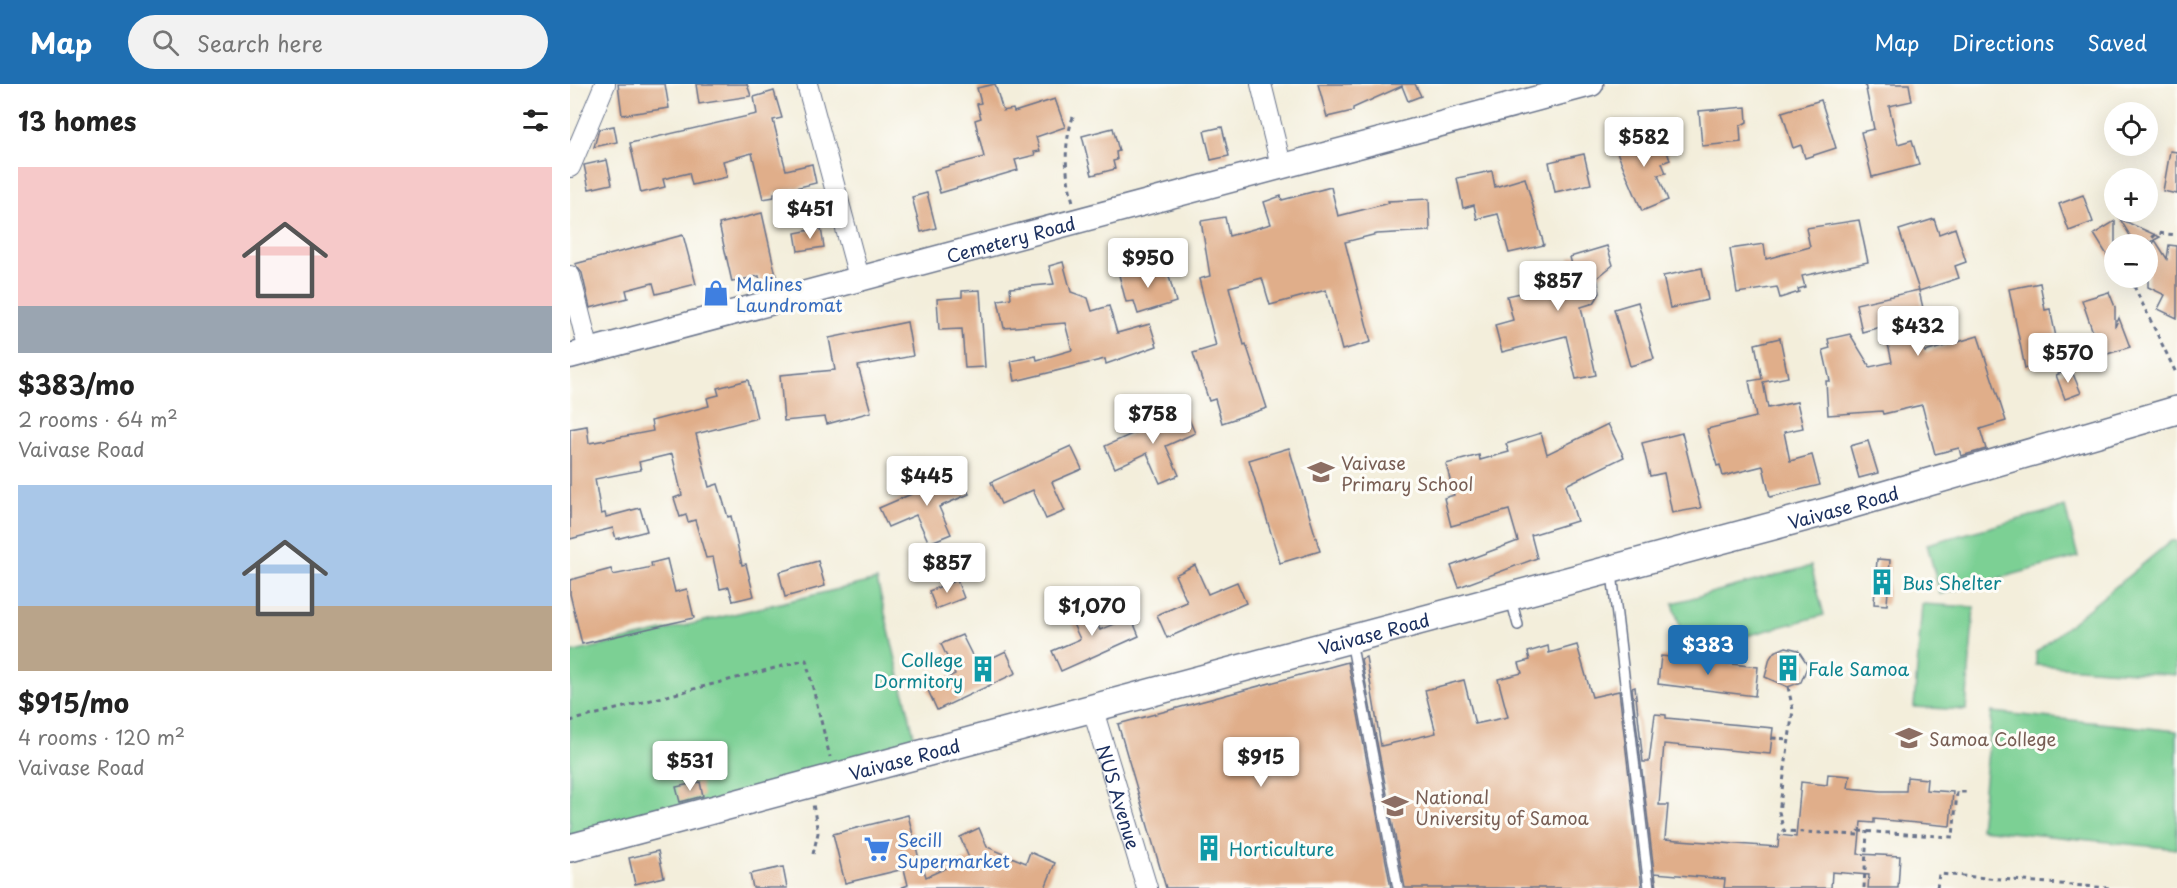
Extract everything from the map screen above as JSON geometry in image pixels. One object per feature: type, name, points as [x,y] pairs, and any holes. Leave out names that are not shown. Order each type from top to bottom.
[{"type":"main road","name":"Vaivase Road","points":[[570,848],[823,782],[1092,707],[1611,571],[1889,495],[2177,410]]},
{"type":"street","points":[[570,167],[605,84]]},
{"type":"street","points":[[807,84],[860,281]]},
{"type":"street","points":[[1261,84],[1281,165]]},
{"type":"street","name":"Cemetery Road","points":[[580,353],[860,281],[1281,165],[1591,84]]},
{"type":"street","points":[[570,276],[580,353]]},
{"type":"street","name":"NUS Avenue","points":[[1092,707],[1147,888]]},
{"type":"lane","points":[[1611,571],[1649,888]]},
{"type":"lane","points":[[1510,597],[1518,625]]},
{"type":"lane","points":[[1351,639],[1398,888]]},
{"type":"path","points":[[1073,117],[1066,137],[1065,163],[1079,221]]},
{"type":"path","points":[[2156,234],[2177,235]]},
{"type":"path","points":[[2135,288],[2177,375]]},
{"type":"path","points":[[570,721],[806,660],[823,782],[818,834],[813,854]]},
{"type":"path","points":[[1788,687],[1793,710],[1779,813],[1784,831],[1859,835],[1859,831],[1867,831],[1953,837],[1957,792],[1970,792]]},
{"type":"path","points":[[1772,738],[1789,740]]},
{"type":"path","points":[[1863,888],[1867,831]]},
{"type":"path","points":[[1936,888],[1939,874],[2109,888]]},
{"type":"green space","points":[[2065,507],[2078,557],[1940,594],[1927,544]]},
{"type":"green space","points":[[2171,541],[2177,541],[2176,675],[2036,665],[2036,652]]},
{"type":"green space","points":[[1811,566],[1824,615],[1687,652],[1673,603]]},
{"type":"green space","points":[[877,580],[917,748],[570,839],[570,653]]},
{"type":"green space","points":[[1922,604],[1974,607],[1966,710],[1914,707]]},
{"type":"green space","points":[[1992,712],[2177,731],[2177,849],[1980,829]]},
{"type":"building","points":[[618,84],[665,84],[669,108],[622,115]]},
{"type":"building","points":[[696,84],[747,84],[751,96],[699,104]]},
{"type":"building","points":[[995,84],[1003,111],[1013,109],[1014,112],[1055,99],[1065,127],[1036,137],[1040,151],[1034,152],[1035,155],[1015,160],[1018,170],[940,193],[934,170],[984,157],[975,120],[981,118],[977,104],[981,103],[977,88]]},
{"type":"building","points":[[1318,84],[1415,84],[1421,96],[1408,101],[1402,86],[1353,108],[1353,111],[1327,117]]},
{"type":"building","points":[[1865,84],[1909,84],[1912,101],[1889,106],[1898,144],[1912,140],[1919,165],[1872,177],[1861,132],[1874,129]]},
{"type":"building","points":[[774,91],[782,118],[773,120],[786,170],[812,164],[816,183],[774,193],[774,197],[763,199],[752,153],[723,161],[727,177],[692,185],[689,173],[663,179],[665,187],[641,193],[630,143],[757,114],[754,97]]},
{"type":"building","points":[[1821,100],[1836,148],[1805,158],[1801,145],[1793,148],[1782,112]]},
{"type":"building","points":[[1746,107],[1747,122],[1740,126],[1741,142],[1702,146],[1699,111]]},
{"type":"building","points":[[614,126],[617,142],[594,147],[599,129]]},
{"type":"building","points":[[1222,127],[1229,156],[1211,160],[1204,131]]},
{"type":"building","points":[[1113,128],[1119,151],[1116,152],[1117,160],[1113,161],[1115,169],[1092,175],[1082,136]]},
{"type":"building","points":[[1652,131],[1657,146],[1664,144],[1670,160],[1662,163],[1666,173],[1658,175],[1668,200],[1642,211],[1614,145]]},
{"type":"building","points":[[2170,151],[2177,152],[2177,194],[2163,191]]},
{"type":"building","points":[[1584,154],[1591,184],[1555,192],[1549,162]]},
{"type":"building","points":[[607,160],[612,184],[589,189],[584,165]]},
{"type":"building","points":[[1492,171],[1495,187],[1525,178],[1544,245],[1509,253],[1498,214],[1477,219],[1474,205],[1463,208],[1457,178]]},
{"type":"building","points":[[1331,187],[1338,216],[1389,203],[1388,201],[1429,199],[1430,231],[1377,234],[1345,242],[1371,342],[1342,350],[1326,290],[1270,305],[1262,278],[1229,287],[1244,345],[1246,344],[1267,408],[1222,423],[1215,399],[1209,401],[1193,353],[1216,346],[1199,279],[1210,276],[1201,221],[1225,217],[1229,236],[1271,224],[1264,202],[1281,196],[1282,200]]},
{"type":"building","points":[[927,193],[936,228],[921,232],[912,197]]},
{"type":"building","points":[[2083,195],[2093,222],[2069,231],[2059,204]]},
{"type":"building","points":[[762,213],[777,280],[761,284],[759,276],[732,282],[719,224]]},
{"type":"building","points":[[1934,219],[1939,234],[1955,228],[1966,262],[1955,266],[1959,278],[1919,291],[1923,308],[1916,309],[1925,352],[1978,336],[2006,421],[1980,429],[1986,449],[1961,456],[1959,448],[1935,454],[1922,405],[1883,414],[1882,411],[1828,415],[1826,381],[1830,381],[1823,350],[1830,348],[1828,339],[1850,334],[1870,367],[1892,362],[1884,326],[1862,332],[1856,304],[1919,290],[1899,230]]},
{"type":"building","points":[[1859,220],[1868,262],[1802,276],[1805,287],[1798,289],[1799,292],[1780,298],[1777,287],[1737,293],[1730,249],[1764,244],[1766,259],[1810,247],[1806,228]]},
{"type":"building","points":[[2115,222],[2115,234],[2104,234],[2104,250],[2094,234]]},
{"type":"building","points":[[2122,222],[2153,234],[2129,234]]},
{"type":"building","points":[[821,228],[824,247],[798,251],[795,233]]},
{"type":"building","points":[[683,235],[696,284],[656,294],[653,283],[626,290],[628,298],[590,308],[582,273],[575,264]]},
{"type":"building","points":[[2158,245],[2167,259],[2169,245],[2177,246],[2177,318],[2158,309],[2165,295],[2150,288],[2158,288]]},
{"type":"building","points":[[1607,246],[1613,265],[1597,278],[1600,293],[1594,303],[1581,307],[1596,375],[1576,379],[1566,336],[1502,352],[1495,325],[1513,320],[1507,296],[1576,281],[1570,257]]},
{"type":"building","points":[[1063,262],[1071,292],[1088,298],[1092,311],[1109,306],[1117,333],[1150,324],[1157,346],[1106,364],[1105,359],[1015,381],[1011,361],[1036,356],[1037,360],[1072,350],[1065,323],[1004,328],[998,300],[1011,298],[1010,288],[1054,284],[1049,266]]},
{"type":"building","points":[[1166,265],[1176,302],[1138,314],[1134,301],[1126,302],[1119,275]]},
{"type":"building","points":[[1702,268],[1708,300],[1670,308],[1663,276]]},
{"type":"building","points":[[2040,283],[2045,310],[2050,309],[2061,360],[2025,368],[2009,289]]},
{"type":"building","points":[[980,290],[985,367],[965,368],[962,329],[939,330],[937,299],[962,297],[962,291]]},
{"type":"building","points":[[2109,292],[2115,307],[2115,327],[2119,318],[2130,347],[2101,356],[2082,300]]},
{"type":"building","points":[[1638,302],[1654,359],[1630,366],[1614,309]]},
{"type":"building","points":[[907,322],[913,356],[858,366],[871,412],[827,424],[825,417],[784,421],[780,375],[835,370],[829,338]]},
{"type":"building","points":[[1780,338],[1788,377],[1763,382],[1768,408],[1797,402],[1803,428],[1784,432],[1790,461],[1812,455],[1820,485],[1770,497],[1763,466],[1723,476],[1720,465],[1717,466],[1707,429],[1756,417],[1749,381],[1762,379],[1755,344]]},
{"type":"building","points":[[2071,369],[2081,393],[2065,399],[2056,375]]},
{"type":"building","points":[[748,380],[757,418],[696,434],[709,487],[718,484],[728,517],[731,516],[742,565],[746,564],[754,596],[733,601],[729,587],[720,589],[713,557],[706,558],[695,520],[688,522],[686,515],[680,517],[674,498],[682,495],[672,454],[639,462],[641,470],[595,479],[601,514],[605,513],[606,517],[640,508],[647,531],[616,539],[613,528],[570,539],[570,429],[587,426],[589,443],[653,431],[651,421],[709,406],[707,398],[719,395],[717,388]]},
{"type":"building","points":[[1185,410],[1195,433],[1166,446],[1179,475],[1160,483],[1147,453],[1115,468],[1105,446]]},
{"type":"building","points":[[1608,424],[1624,457],[1566,485],[1577,521],[1531,535],[1537,558],[1459,587],[1451,566],[1518,541],[1509,510],[1451,526],[1444,498],[1454,495],[1446,464],[1479,455],[1480,460],[1509,452],[1506,444],[1541,433],[1547,454]]},
{"type":"building","points":[[1682,433],[1701,508],[1672,513],[1664,473],[1650,476],[1642,443]]},
{"type":"building","points":[[1868,441],[1878,473],[1859,478],[1850,446]]},
{"type":"building","points":[[1071,446],[1082,469],[1052,482],[1065,511],[1046,519],[1033,490],[1001,504],[991,482]]},
{"type":"building","name":"Vaivase Primary School","points":[[1289,448],[1320,551],[1280,563],[1249,460]]},
{"type":"building","points":[[960,473],[969,494],[939,507],[951,534],[929,543],[916,515],[888,527],[879,508]]},
{"type":"building","points":[[667,559],[675,592],[687,589],[694,618],[582,644],[570,594],[570,580],[611,569],[613,575],[652,567],[651,563]]},
{"type":"building","name":"Bus Shelter","points":[[1877,559],[1890,560],[1887,605],[1874,604]]},
{"type":"building","points":[[818,561],[825,586],[785,597],[779,572]]},
{"type":"building","points":[[1195,565],[1208,594],[1237,582],[1246,603],[1167,638],[1157,615],[1187,602],[1175,575]]},
{"type":"building","points":[[957,580],[964,598],[936,609],[929,591]]},
{"type":"building","points":[[1088,602],[1100,630],[1131,617],[1139,636],[1061,671],[1052,651],[1080,639],[1067,611]]},
{"type":"building","name":"College Dormitory","points":[[962,635],[977,665],[1006,651],[1016,673],[937,710],[927,688],[955,674],[941,644]]},
{"type":"building","points":[[1577,645],[1592,697],[1619,691],[1642,888],[1405,888],[1361,659],[1366,657],[1381,746],[1436,733],[1425,690],[1464,680],[1475,724],[1508,717],[1498,679],[1522,673],[1519,663],[1530,660],[1528,652],[1548,646],[1549,653]]},
{"type":"building","name":"Fale Samoa","points":[[1786,647],[1798,650],[1808,665],[1801,682],[1788,687],[1765,677],[1774,652]]},
{"type":"building","points":[[1661,656],[1758,667],[1755,696],[1658,684]]},
{"type":"building","points":[[1348,662],[1391,888],[1166,888],[1118,724]]},
{"type":"building","points":[[1635,687],[1643,762],[1649,762],[1655,714],[1666,715],[1666,718],[1773,728],[1770,754],[1664,744],[1659,805],[1668,805],[1665,839],[1778,847],[1779,835],[1796,837],[1801,782],[1827,785],[1828,774],[1850,776],[1848,788],[1881,791],[1906,791],[1907,777],[1927,779],[1926,790],[1953,792],[1950,826],[1874,819],[1874,823],[1861,822],[1858,854],[1900,856],[1898,888],[1868,888],[1869,875],[1832,872],[1831,888],[1724,888],[1725,879],[1655,873],[1656,888],[1632,688]]},
{"type":"building","points":[[700,782],[703,796],[680,802],[676,787]]},
{"type":"building","points":[[908,815],[922,871],[924,870],[926,877],[969,858],[960,837],[979,828],[987,847],[1026,863],[1030,852],[1055,863],[1045,888],[900,888],[908,885],[904,869],[845,883],[833,834]]},
{"type":"building","points":[[658,851],[664,877],[635,884],[629,858]]},
{"type":"building","points":[[783,867],[787,888],[753,888],[750,874]]},
{"type":"place","name":"Malines Laundromat","points":[[716,293]]},
{"type":"place","name":"Vaivase Primary School","points":[[1321,472]]},
{"type":"place","name":"Bus Shelter","points":[[1882,582]]},
{"type":"place","name":"Fale Samoa","points":[[1788,668]]},
{"type":"place","name":"College Dormitory","points":[[983,669]]},
{"type":"place","name":"Samoa College","points":[[1909,738]]},
{"type":"place","name":"National University of Samoa","points":[[1395,806]]},
{"type":"place","name":"Horticulture","points":[[1209,848]]},
{"type":"place","name":"Secill Supermarket","points":[[877,849]]}]
